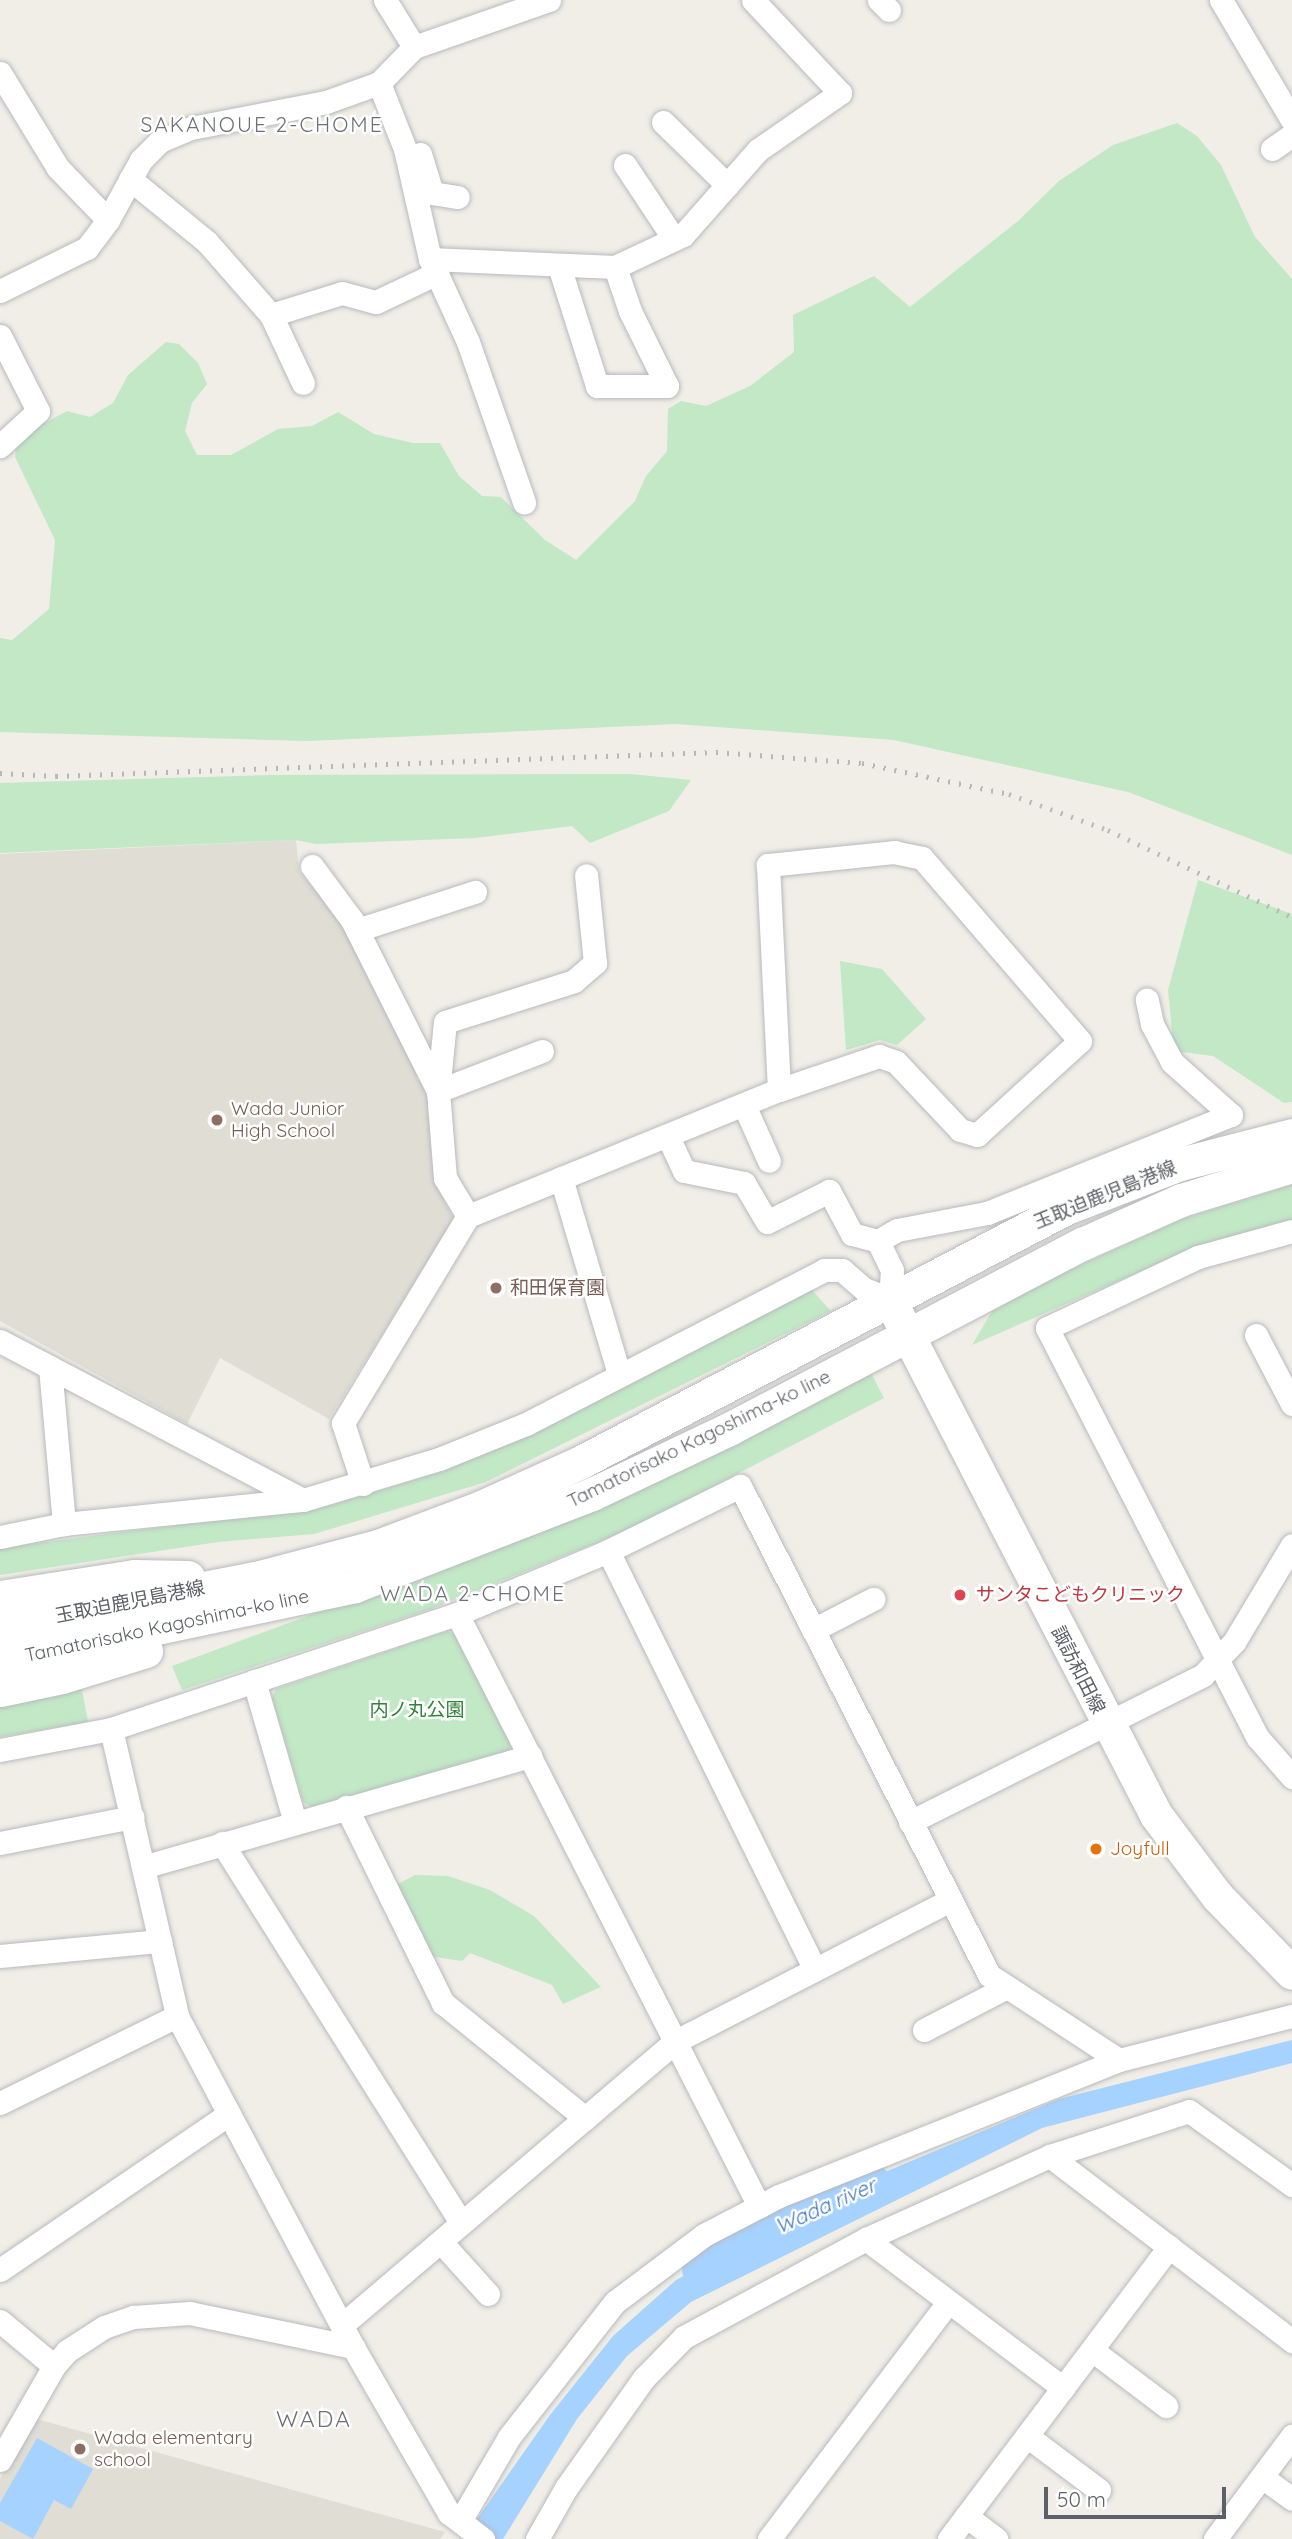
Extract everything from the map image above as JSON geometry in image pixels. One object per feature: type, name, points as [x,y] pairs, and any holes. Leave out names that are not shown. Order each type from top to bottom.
[{"type":"main road","name":"玉取迫鹿児島港線","points":[[890,1299],[1066,1208],[1180,1164],[1292,1135]]},
{"type":"main road","name":"玉取迫鹿児島港線","points":[[907,1335],[1082,1244],[1169,1206],[1292,1166]]},
{"type":"main road","name":"諏訪和田線","points":[[890,1299],[1156,1815],[1184,1854],[1258,1943],[1292,1973]]},
{"type":"main road","name":"Tamatorisako Kagoshima-ko line","points":[[260,1577],[378,1546],[481,1507],[581,1462],[890,1299]]},
{"type":"main road","name":"Tamatorisako Kagoshima-ko line","points":[[0,1661],[355,1586],[592,1494],[729,1429],[907,1335]]},
{"type":"main road","points":[[0,1597],[134,1576],[260,1577]]},
{"type":"main road","name":"玉取迫鹿児島港線","points":[[0,1628],[260,1577]]},
{"type":"main road","points":[[0,1690],[62,1677],[355,1586]]},
{"type":"street","points":[[385,0],[414,47]]},
{"type":"street","points":[[0,291],[87,248],[108,220],[130,178],[160,141],[191,128],[326,102],[379,83],[414,47],[549,0]]},
{"type":"street","points":[[271,315],[342,293],[376,302],[434,266],[615,267],[674,239],[758,150],[840,93],[753,0]]},
{"type":"street","points":[[1221,0],[1292,120]]},
{"type":"street","points":[[0,73],[58,168],[108,220]]},
{"type":"street","points":[[379,83],[400,139],[434,266],[468,342],[524,502]]},
{"type":"street","points":[[663,122],[727,185]]},
{"type":"street","points":[[1272,149],[1292,135]]},
{"type":"street","points":[[400,139],[416,144],[432,193],[458,197]]},
{"type":"street","points":[[625,164],[674,239]]},
{"type":"street","points":[[130,178],[207,242],[271,315],[303,383]]},
{"type":"street","points":[[559,266],[597,386],[667,386],[630,311],[615,267]]},
{"type":"street","points":[[0,336],[38,411],[0,446]]},
{"type":"street","points":[[363,1485],[343,1423],[468,1216],[779,1090],[879,1056],[887,1058],[960,1130],[977,1135],[1080,1041],[922,858],[894,852],[768,865],[779,1090]]},
{"type":"street","points":[[312,866],[357,930],[438,1091]]},
{"type":"street","points":[[468,1216],[445,1178],[438,1091],[445,1022],[574,981],[595,963],[586,875]]},
{"type":"street","points":[[357,930],[475,892]]},
{"type":"street","points":[[668,1137],[684,1171],[744,1183],[767,1222],[829,1191],[852,1234],[878,1241],[897,1230],[987,1213],[1231,1115],[1172,1062],[1152,1024],[1147,1000]]},
{"type":"street","points":[[438,1091],[542,1051]]},
{"type":"street","points":[[744,1105],[769,1161]]},
{"type":"street","points":[[561,1178],[619,1374]]},
{"type":"street","points":[[1292,1231],[1198,1257],[1047,1328],[1258,1738],[1292,1777]]},
{"type":"street","points":[[0,1537],[64,1524],[303,1500],[363,1485],[526,1424],[824,1270],[842,1270],[864,1289],[890,1299],[892,1270],[878,1241]]},
{"type":"street","points":[[1256,1335],[1265,1377],[1292,1405]]},
{"type":"street","points":[[0,1341],[303,1500]]},
{"type":"street","points":[[50,1367],[64,1524]]},
{"type":"street","points":[[0,1750],[111,1729],[457,1614],[608,1551],[740,1486],[989,1975],[1005,1988],[1119,2060]]},
{"type":"street","points":[[910,1822],[1203,1675],[1218,1662],[1292,1545]]},
{"type":"street","points":[[608,1551],[814,1967]]},
{"type":"street","points":[[813,1630],[873,1599]]},
{"type":"street","points":[[457,1614],[759,2206]]},
{"type":"street","points":[[254,1681],[295,1822]]},
{"type":"street","points":[[111,1729],[177,2016],[353,2347],[449,2513],[482,2539]]},
{"type":"street","points":[[143,1867],[530,1756]]},
{"type":"street","points":[[346,1807],[443,2003],[585,2118]]},
{"type":"street","points":[[0,1843],[131,1817]]},
{"type":"street","points":[[222,1843],[461,2223]]},
{"type":"street","points":[[342,2325],[676,2041],[814,1967],[950,1900]]},
{"type":"street","points":[[0,1956],[160,1941]]},
{"type":"street","points":[[924,2031],[1005,1988]]},
{"type":"street","points":[[0,2103],[177,2016]]},
{"type":"street","points":[[460,2521],[524,2417],[615,2302],[704,2235],[759,2206],[1119,2060],[1292,2016]]},
{"type":"street","points":[[537,2539],[566,2488],[644,2378],[684,2337],[866,2239],[1050,2156],[1189,2112],[1292,2185]]},
{"type":"street","points":[[0,2270],[229,2114]]},
{"type":"street","points":[[1050,2156],[1292,2342]]},
{"type":"street","points":[[866,2239],[1063,2388]]},
{"type":"street","points":[[441,2242],[488,2294]]},
{"type":"street","points":[[949,2539],[1169,2247]]},
{"type":"street","points":[[769,2539],[948,2302]]},
{"type":"street","points":[[0,2460],[54,2366],[67,2351],[104,2327],[160,2312],[190,2313],[353,2347]]},
{"type":"street","points":[[0,2321],[54,2366]]},
{"type":"street","points":[[1092,2350],[1166,2406]]},
{"type":"street","points":[[1027,2436],[1099,2490]]},
{"type":"street","points":[[1215,2539],[1292,2436]]},
{"type":"street","points":[[1262,2477],[1292,2499]]},
{"type":"street","points":[[966,2516],[996,2539]]},
{"type":"shaded area","name":"Wada Junior High School","points":[[296,840],[299,872],[345,924],[436,1106],[431,1134],[435,1183],[454,1220],[329,1419],[220,1358],[187,1424],[0,1321],[0,854]]},
{"type":"shaded area","name":"Wada elementary school","points":[[33,2418],[445,2532],[440,2539],[0,2539],[0,2479]]},
{"type":"green space","points":[[1177,123],[1197,136],[1221,165],[1255,237],[1292,279],[1292,855],[1128,792],[894,740],[676,724],[308,741],[0,732],[0,638],[12,640],[49,609],[55,540],[15,457],[17,438],[67,411],[90,417],[113,403],[128,375],[166,342],[179,344],[198,363],[207,384],[192,403],[185,431],[197,455],[231,455],[278,429],[312,426],[338,412],[374,434],[413,443],[440,443],[459,476],[482,496],[501,497],[545,540],[576,560],[635,501],[646,476],[667,451],[668,409],[681,401],[706,406],[750,386],[794,352],[793,315],[874,276],[910,307],[1018,221],[1059,181],[1113,145]]},
{"type":"green space","points":[[630,774],[691,780],[669,811],[590,843],[572,826],[475,838],[316,844],[296,840],[0,853],[0,783],[271,775]]},
{"type":"green space","points":[[1198,880],[1292,914],[1292,1102],[1284,1103],[1213,1056],[1174,1051],[1168,990]]},
{"type":"green space","points":[[840,961],[882,969],[926,1019],[897,1045],[880,1040],[846,1050]]},
{"type":"green space","points":[[1292,1185],[1292,1224],[1194,1248],[972,1345],[992,1311],[1048,1280],[1182,1219]]},
{"type":"green space","points":[[811,1289],[831,1311],[486,1482],[314,1534],[218,1542],[0,1575],[0,1548],[332,1505],[444,1471],[530,1434]]},
{"type":"green space","points":[[871,1373],[884,1398],[628,1530],[428,1610],[182,1690],[172,1666],[340,1604],[735,1442]]},
{"type":"green space","name":"内ノ丸公園","points":[[447,1631],[458,1635],[513,1741],[509,1751],[311,1807],[303,1802],[272,1698],[276,1689]]},
{"type":"green space","points":[[81,1685],[88,1722],[0,1737],[0,1702]]},
{"type":"green space","points":[[415,1875],[448,1876],[490,1890],[534,1916],[601,1987],[563,2004],[552,1985],[470,1953],[462,1961],[428,1956],[394,1886]]},
{"type":"water","points":[[1292,2040],[1292,2063],[1042,2128],[691,2302],[627,2356],[577,2419],[503,2539],[463,2539],[550,2415],[613,2336],[676,2280],[859,2183],[1059,2099]]},
{"type":"water","points":[[37,2438],[93,2469],[71,2509],[54,2500],[33,2539],[0,2521],[0,2503]]},
{"type":"waterway","name":"Wada river","points":[[704,2269],[792,2216],[869,2184]]},
{"type":"railway","points":[[0,773],[56,776],[716,752],[862,763],[1009,794],[1108,830],[1292,917]]},
{"type":"place","name":"Wada Junior High School","points":[[217,1120]]},
{"type":"place","name":"和田保育園","points":[[496,1288]]},
{"type":"place","name":"サンタこどもクリニック","points":[[960,1595]]},
{"type":"place","name":"Joyfull","points":[[1096,1849]]},
{"type":"place","name":"Wada elementary school","points":[[80,2449]]},
{"type":"district","name":"SAKANOUE 2-CHOME","points":[[262,124]]},
{"type":"district","name":"WADA 2-CHOME","points":[[473,1593]]},
{"type":"district","name":"WADA","points":[[314,2419]]}]
